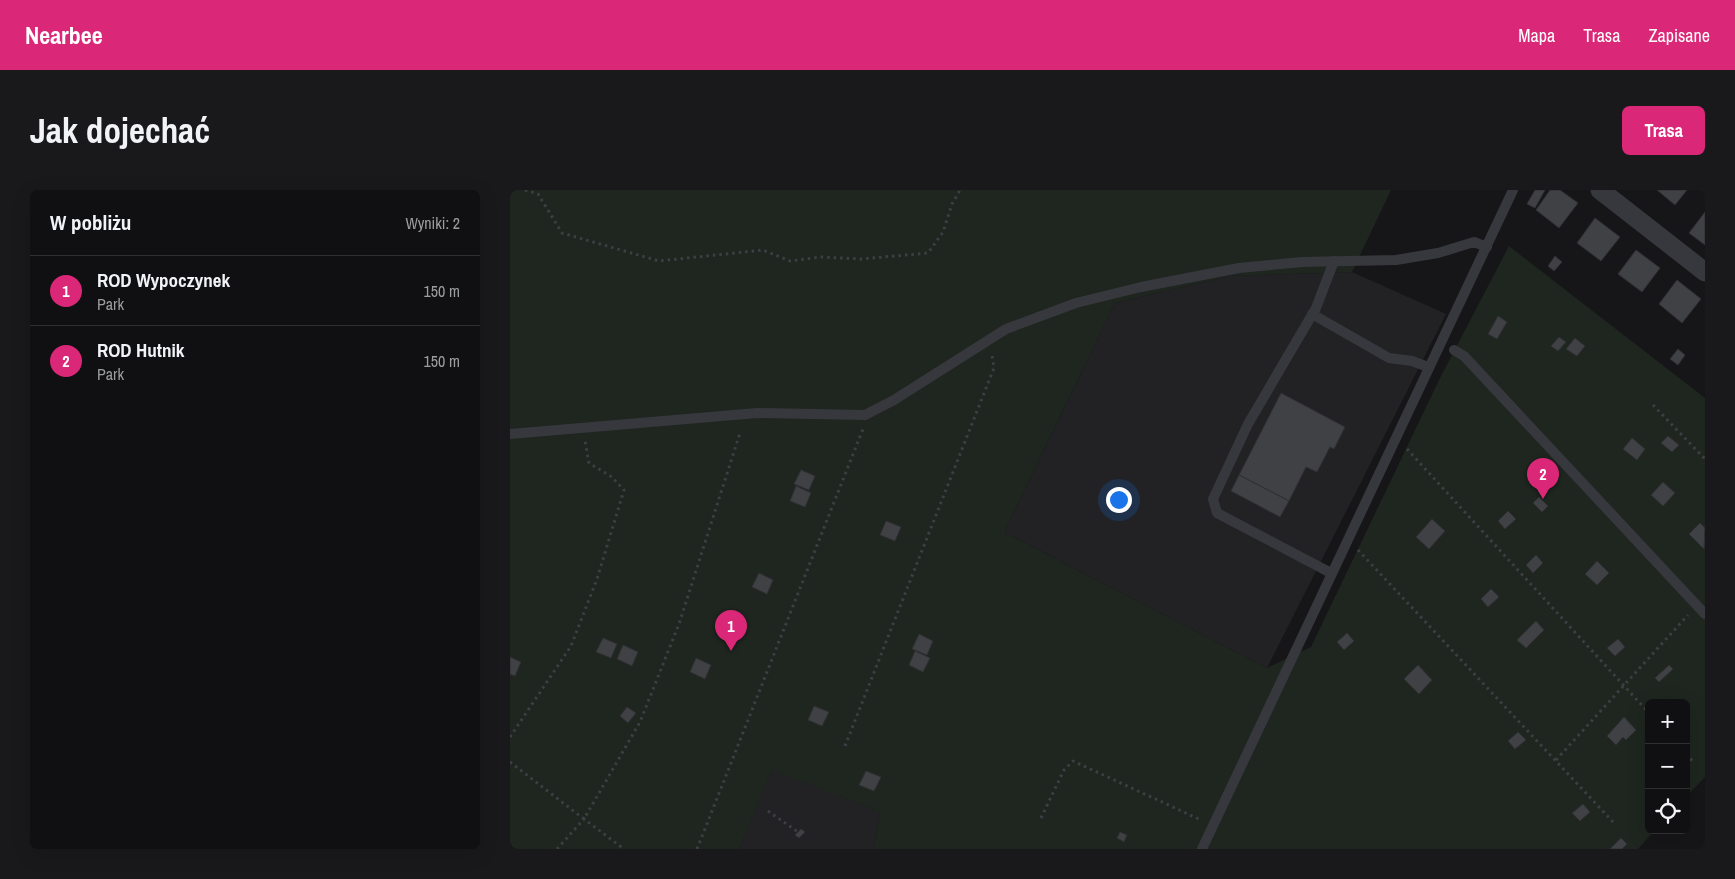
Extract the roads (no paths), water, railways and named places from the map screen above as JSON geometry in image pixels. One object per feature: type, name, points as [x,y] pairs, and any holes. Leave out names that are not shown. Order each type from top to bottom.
[{"type":"street","points":[[1600,190],[1624,198],[1705,272]]},
{"type":"lane","points":[[1202,849],[1513,190]]},
{"type":"lane","points":[[510,434],[757,413],[865,415],[894,400],[1006,329],[1076,303],[1141,287],[1239,268],[1334,261],[1396,260],[1438,252],[1474,242],[1487,246]]},
{"type":"lane","points":[[1331,573],[1217,513],[1214,500],[1248,424],[1312,314],[1328,280],[1334,261]]},
{"type":"lane","points":[[1312,314],[1389,358],[1412,361],[1428,367]]},
{"type":"lane","points":[[1454,350],[1464,356],[1705,614]]},
{"type":"place","name":"ROD Hutnik","points":[[1543,499]]},
{"type":"place","name":"ROD Wypoczynek","points":[[731,651]]}]
